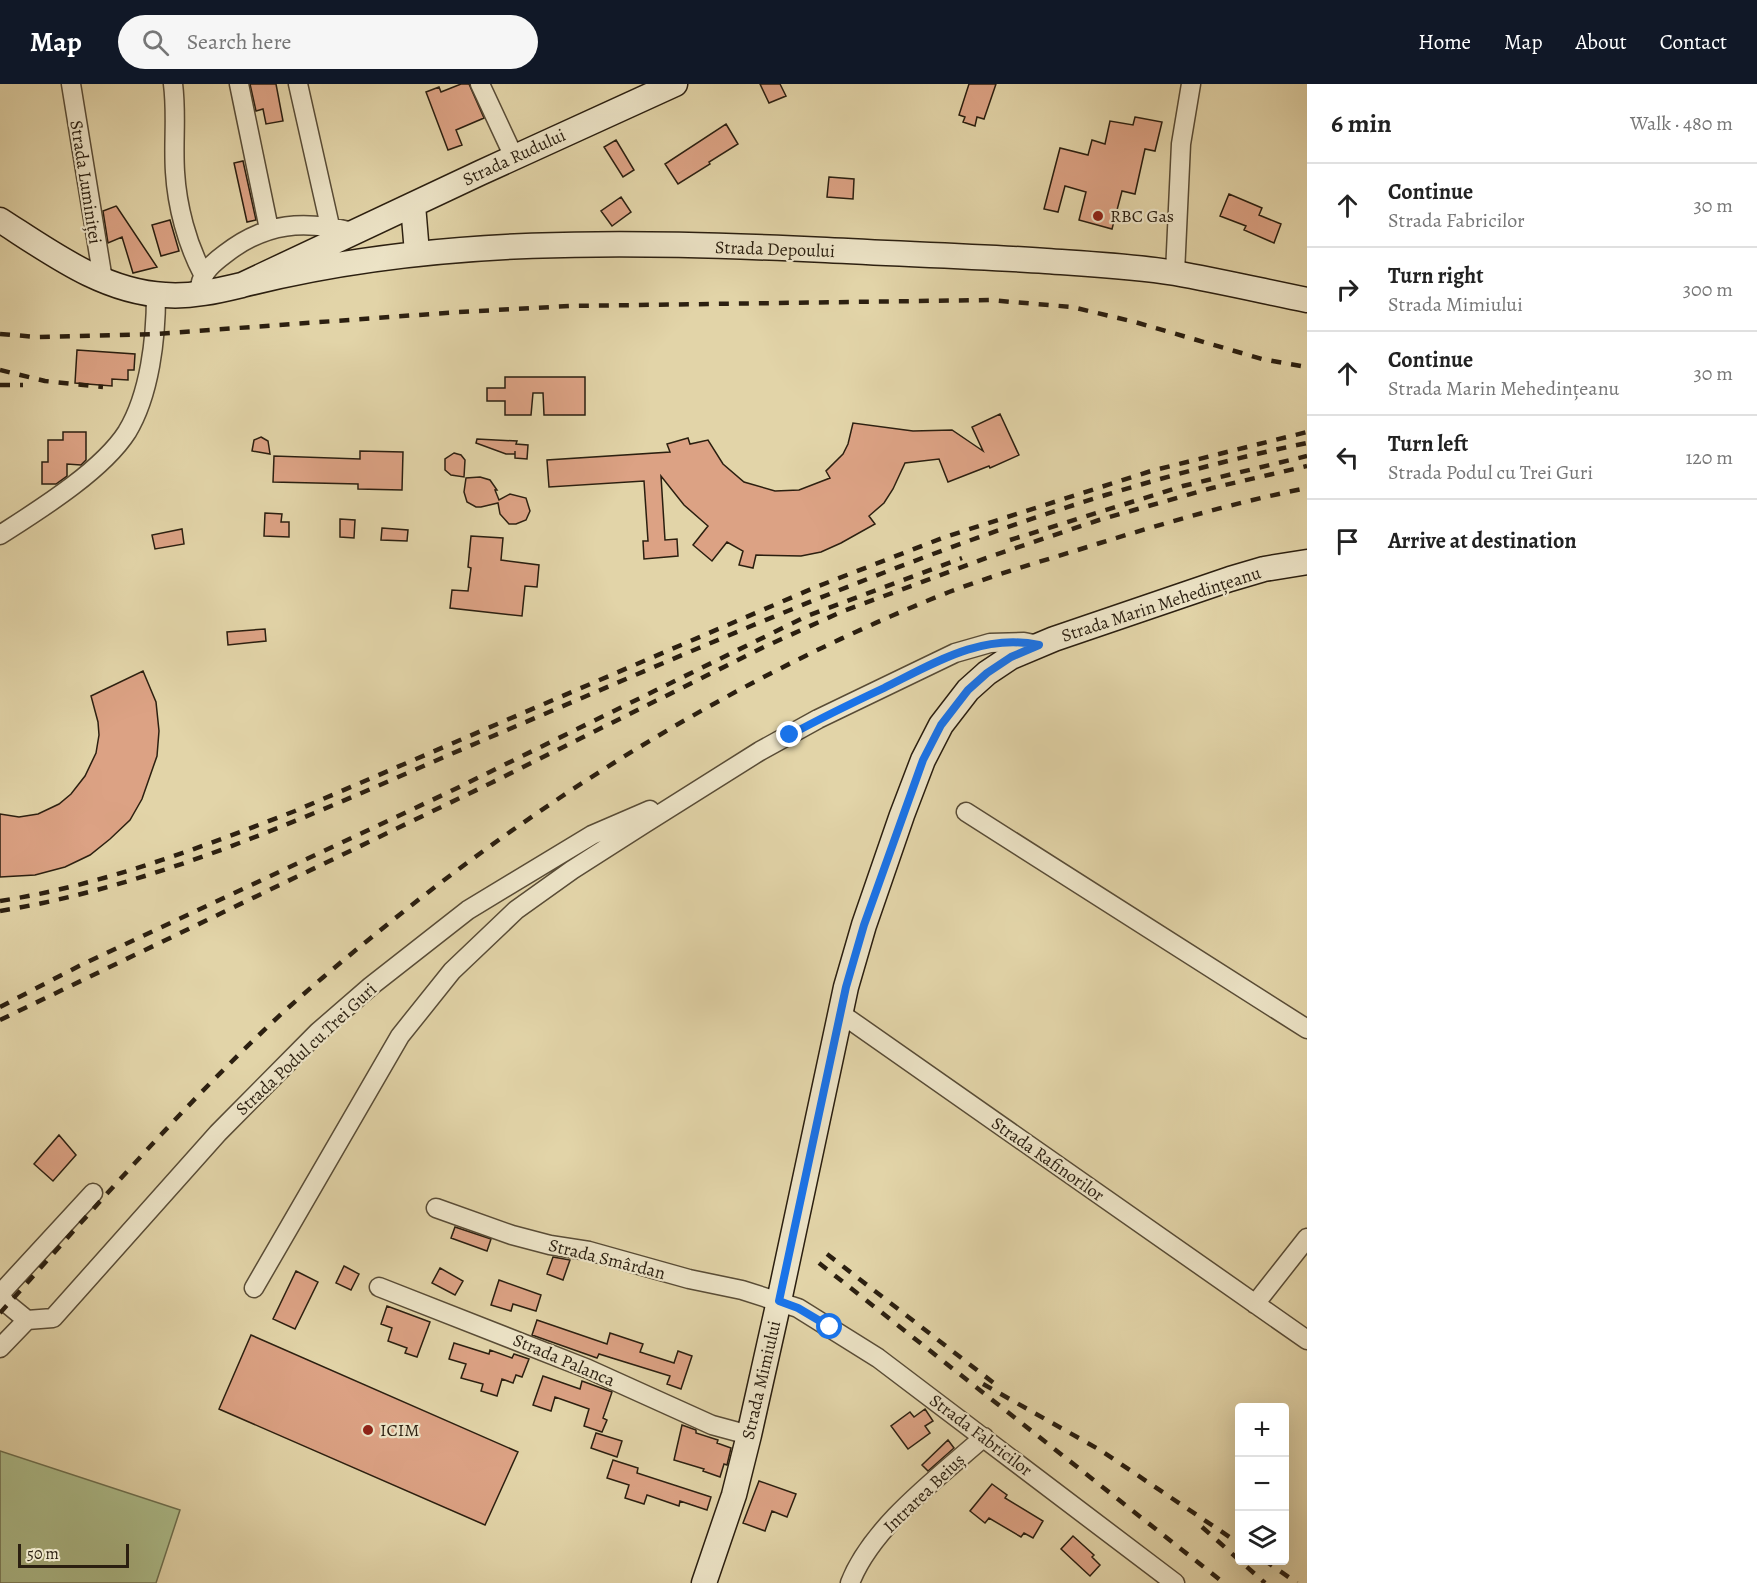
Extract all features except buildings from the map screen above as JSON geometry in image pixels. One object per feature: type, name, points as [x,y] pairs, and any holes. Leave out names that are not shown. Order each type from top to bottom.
[{"type":"main road","name":"Strada Rudului","points":[[0,220],[63,260],[103,280],[156,294],[201,284],[242,285],[675,84]]},
{"type":"main road","points":[[413,205],[417,253]]},
{"type":"main road","name":"Strada Depoului","points":[[242,285],[345,262],[417,253],[485,247],[605,244],[1038,260],[1175,273],[1307,300]]},
{"type":"main road","name":"Strada Marin Mehedințeanu","points":[[987,673],[1011,657],[1039,645],[1230,579],[1264,569],[1307,562]]},
{"type":"main road","name":"Strada Mimiului","points":[[704,1583],[734,1495],[779,1301],[840,1013],[864,925],[931,742],[952,709],[987,673]]},
{"type":"street","name":"Strada Luminiței","points":[[71,84],[103,280]]},
{"type":"street","points":[[174,84],[176,188],[201,284]]},
{"type":"street","points":[[239,84],[269,229]]},
{"type":"street","points":[[298,84],[330,226]]},
{"type":"street","points":[[480,84],[514,157]]},
{"type":"street","points":[[1175,273],[1181,144],[1191,84]]},
{"type":"street","points":[[201,284],[236,245],[269,229],[287,225],[330,226],[353,232]]},
{"type":"street","points":[[0,535],[35,513],[74,483],[110,452],[128,430],[142,396],[154,344],[156,294]]},
{"type":"street","name":"Strada Podul cu Trei Guri","points":[[254,1288],[400,1036],[452,971],[516,910],[572,870],[701,788],[760,751],[818,719],[955,653],[990,643],[1024,642],[1039,645]]},
{"type":"street","name":"Strada Podul cu Trei Guri","points":[[28,1320],[53,1318],[218,1133],[318,1032],[371,986],[468,910],[592,834],[701,788]]},
{"type":"street","points":[[966,812],[1307,1029]]},
{"type":"street","name":"Strada Rafinorilor","points":[[840,1013],[1307,1340]]},
{"type":"street","points":[[0,1294],[93,1193]]},
{"type":"street","name":"Strada Smârdan","points":[[436,1208],[512,1235],[550,1245],[589,1251],[689,1280],[742,1290],[779,1301]]},
{"type":"street","points":[[1255,1304],[1307,1238]]},
{"type":"street","name":"Strada Palanca","points":[[379,1287],[588,1369],[712,1425],[748,1435]]},
{"type":"street","points":[[0,1298],[28,1320],[0,1348]]},
{"type":"street","name":"Strada Fabricilor","points":[[779,1301],[814,1317],[878,1358],[984,1437],[1167,1581]]},
{"type":"street","name":"Intrarea Beiuș","points":[[850,1583],[858,1564],[894,1518],[984,1437]]},
{"type":"green space","points":[[0,1451],[180,1510],[156,1583],[0,1583]]},
{"type":"railway","points":[[0,334],[37,337],[155,334],[570,306],[989,300],[1072,307],[1135,322],[1262,359],[1307,367]]},
{"type":"railway","points":[[0,370],[45,381],[103,387]]},
{"type":"railway","points":[[0,385],[23,385]]},
{"type":"railway","points":[[0,901],[76,885],[150,864],[295,811],[816,587],[945,537],[1151,471],[1307,432]]},
{"type":"railway","points":[[0,911],[126,882],[248,840],[788,611],[890,570],[992,533],[1096,498],[1201,468],[1307,443]]},
{"type":"railway","points":[[1010,540],[1183,486],[1307,456]]},
{"type":"railway","points":[[0,1020],[491,783],[764,647],[841,612],[989,557],[1099,520],[1212,488],[1307,466]]},
{"type":"railway","points":[[0,1313],[159,1137],[225,1068],[285,1011],[339,964],[434,888],[572,789],[718,701],[871,625],[949,592],[1006,572],[1151,528],[1229,506],[1307,488]]},
{"type":"railway","points":[[0,1007],[79,966],[447,793],[807,616],[962,558]]},
{"type":"railway","points":[[827,1254],[995,1384]]},
{"type":"railway","points":[[819,1263],[1224,1583]]},
{"type":"railway","points":[[983,1384],[1100,1450],[1235,1541]]},
{"type":"railway","points":[[1202,1527],[1265,1583]]},
{"type":"railway","points":[[1271,1565],[1297,1583]]},
{"type":"place","name":"RBC Gas","points":[[1098,216]]},
{"type":"place","name":"ICIM","points":[[368,1430]]},
{"type":"route","points":[[790,735],[818,719],[955,653],[990,643],[1010,641],[1039,645],[1011,657],[987,673],[968,690],[941,725],[923,760],[864,925],[840,1013],[779,1301],[798,1308],[830,1327]]}]
